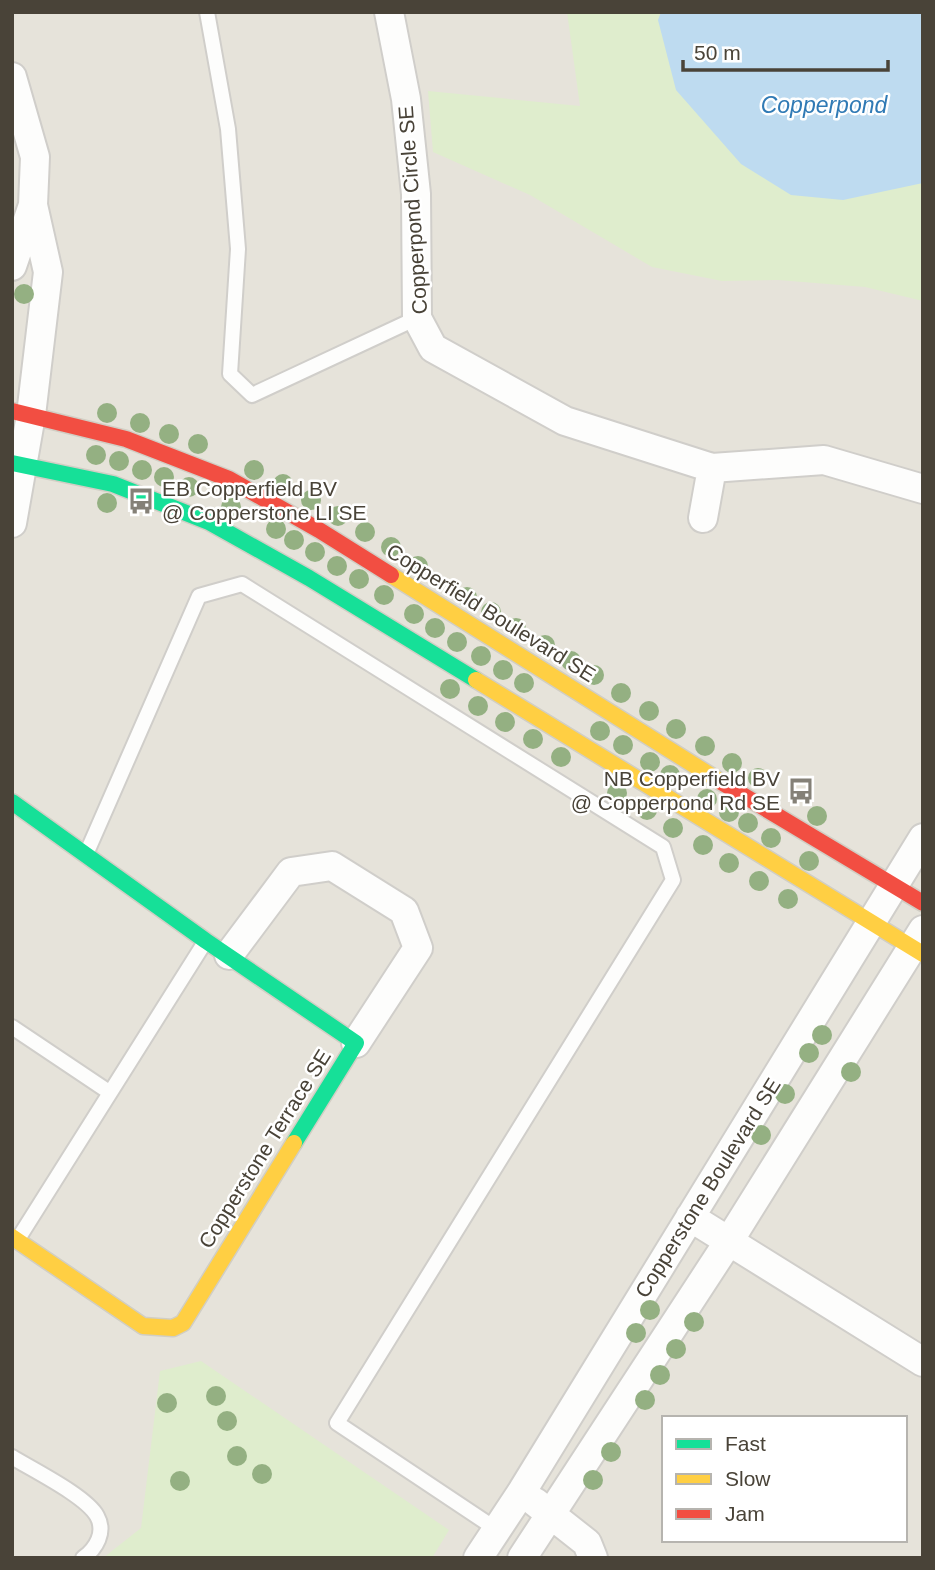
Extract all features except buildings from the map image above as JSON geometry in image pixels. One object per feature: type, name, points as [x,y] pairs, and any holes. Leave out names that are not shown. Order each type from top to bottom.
[{"type":"street","name":"Copperpond Circle SE","points":[[389,12],[406,99],[416,194],[417,317],[433,348],[565,421],[712,468],[824,460],[923,489]]},
{"type":"street","points":[[12,523],[22,413],[48,272],[33,205],[35,157],[13,82]]},
{"type":"street","points":[[12,266],[33,205]]},
{"type":"street","name":"Copperfield Boulevard SE","points":[[22,413],[126,439],[229,479],[319,530],[729,787],[923,903]]},
{"type":"street","points":[[17,464],[113,484],[209,522],[321,586],[872,922],[919,944]]},
{"type":"street","points":[[703,518],[712,468]]},
{"type":"street","name":"Copperstone Terrace SE","points":[[12,802],[356,1043],[183,1323],[173,1328],[143,1326],[14,1239]]},
{"type":"street","name":"Copperstone Boulevard SE","points":[[478,1558],[521,1493],[923,838]]},
{"type":"street","points":[[217,948],[291,872],[332,866],[404,911],[418,948],[356,1043]]},
{"type":"street","name":"Copperstone Boulevard SE","points":[[522,1558],[919,944]]},
{"type":"street","points":[[690,1217],[923,1362]]},
{"type":"street","points":[[521,1493],[587,1543],[593,1558]]},
{"type":"lane","points":[[207,12],[228,128],[238,249],[230,374],[252,395],[417,317]]},
{"type":"lane","points":[[87,853],[200,596],[242,584],[663,847],[673,880],[337,1423],[496,1529]]},
{"type":"lane","points":[[14,1239],[109,1092],[217,948]]},
{"type":"lane","points":[[12,1027],[109,1092]]},
{"type":"lane","points":[[12,1457],[85,1502],[98,1517],[100,1533],[95,1549],[83,1558]]},
{"type":"shaded area","points":[[12,12],[923,12],[923,1558],[12,1558]]},
{"type":"green space","points":[[567,12],[923,12],[923,301],[865,287],[778,280],[722,281],[652,267],[530,195],[433,152],[428,91],[580,106]]},
{"type":"green space","points":[[201,1361],[449,1530],[432,1558],[103,1558],[141,1528],[160,1371]]},
{"type":"water","name":"Copperpond","points":[[661,12],[923,12],[923,183],[843,200],[791,195],[741,164],[676,90],[658,20]]},
{"type":"traffic: fast","points":[[12,463],[113,484],[209,522],[309,578],[476,680]]},
{"type":"traffic: fast","points":[[12,802],[206,941],[356,1043],[294,1143]]},
{"type":"traffic: slow","points":[[391,575],[721,782]]},
{"type":"traffic: slow","points":[[476,680],[923,954]]},
{"type":"traffic: slow","points":[[12,1237],[143,1326],[173,1328],[183,1323],[294,1143]]},
{"type":"traffic: jam","points":[[12,411],[126,439],[229,479],[391,575]]},
{"type":"traffic: jam","points":[[721,782],[923,903]]},
{"type":"place","name":"EB Copperfield BV @ Copperstone LI SE","points":[[141,501]]},
{"type":"place","name":"NB Copperfield BV @ Copperpond Rd SE","points":[[801,791]]}]
